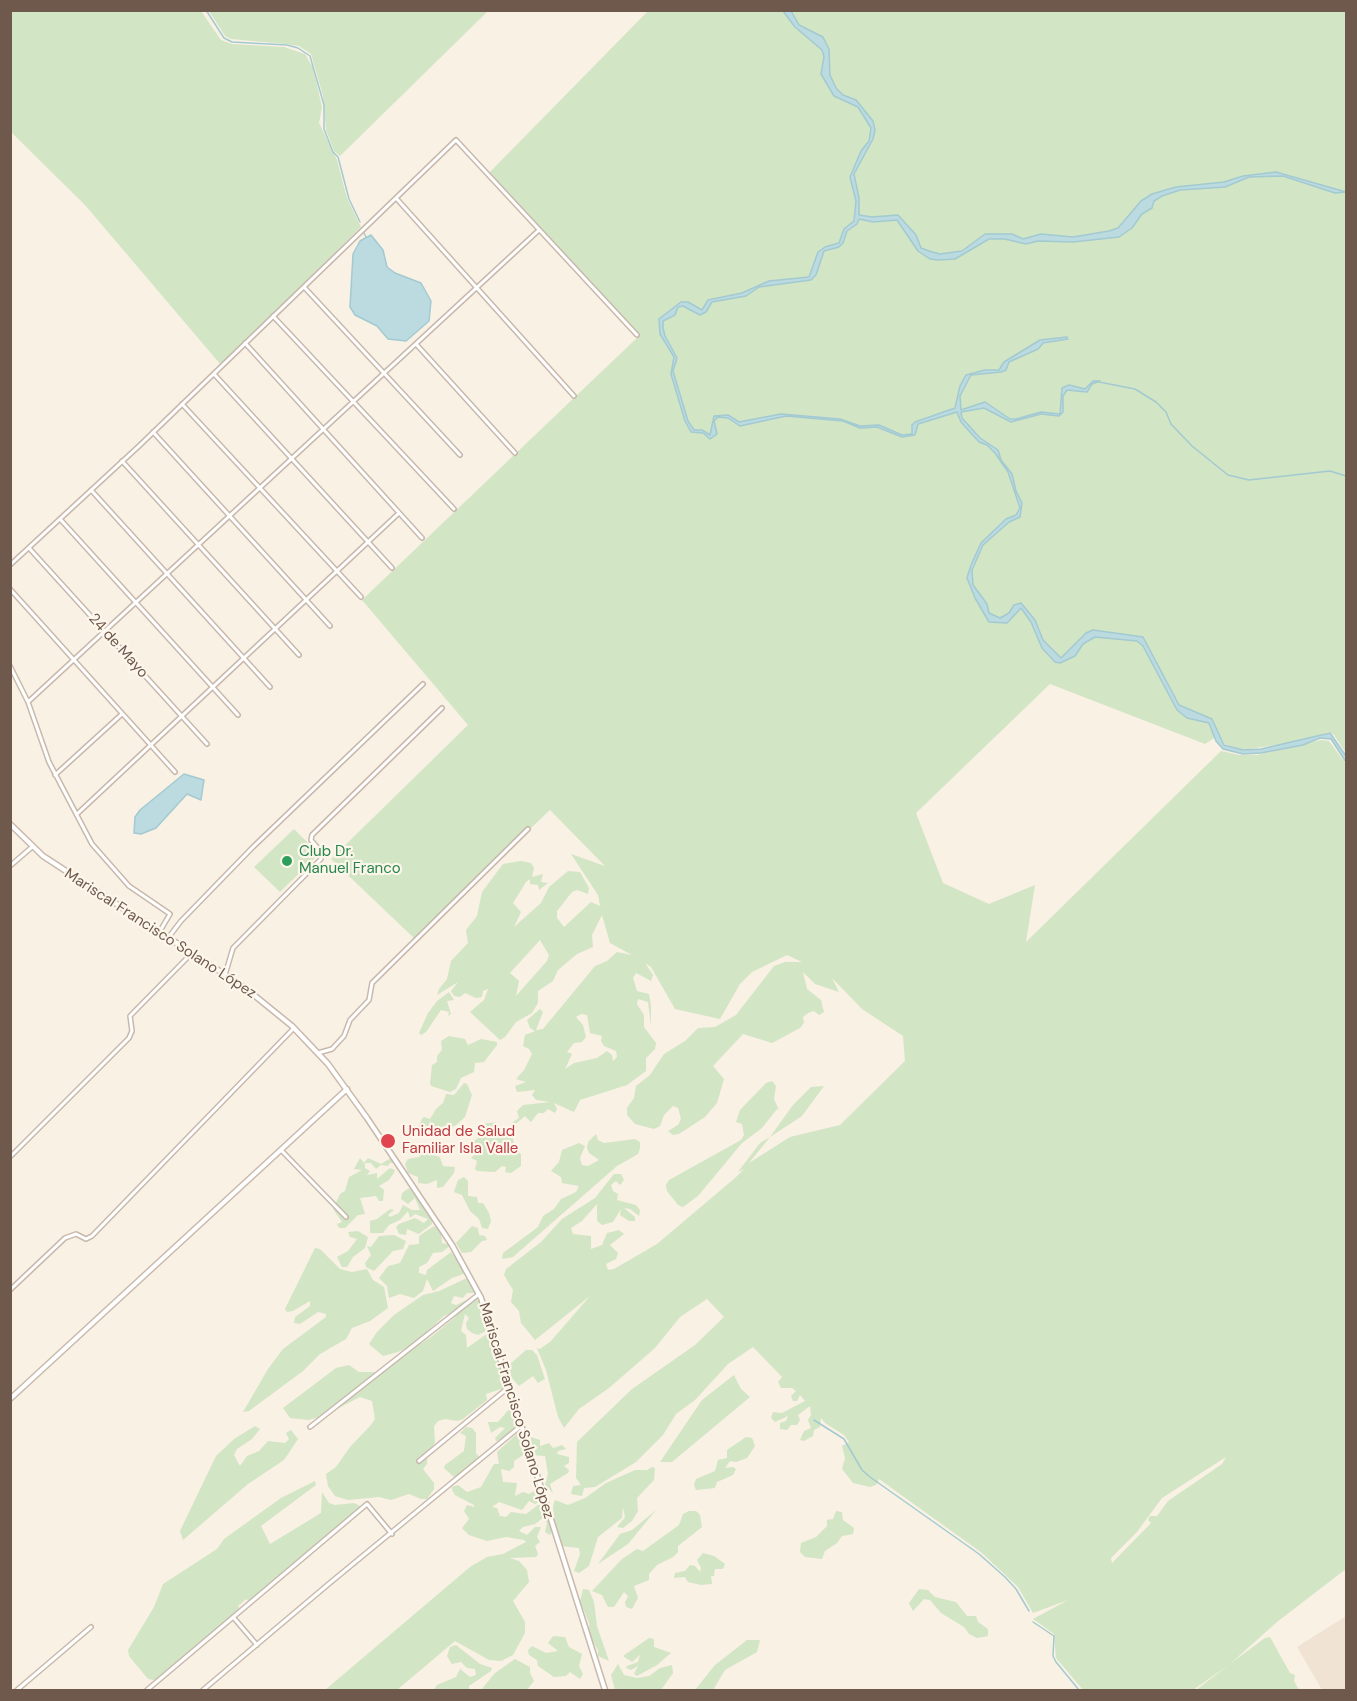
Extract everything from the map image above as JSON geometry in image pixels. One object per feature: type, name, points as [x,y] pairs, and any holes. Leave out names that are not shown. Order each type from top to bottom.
[{"type":"street","points":[[10,565],[183,404],[456,141],[638,335]]},
{"type":"street","points":[[396,198],[574,396]]},
{"type":"street","points":[[28,702],[538,231]]},
{"type":"street","points":[[304,287],[460,455]]},
{"type":"street","points":[[273,316],[454,510]]},
{"type":"street","points":[[245,343],[422,538]]},
{"type":"street","points":[[416,344],[515,453]]},
{"type":"street","points":[[214,374],[393,568]]},
{"type":"street","points":[[183,404],[361,597]]},
{"type":"street","points":[[153,432],[330,626]]},
{"type":"street","points":[[122,461],[299,655]]},
{"type":"street","points":[[91,490],[270,687]]},
{"type":"street","points":[[76,814],[399,513]]},
{"type":"street","points":[[60,519],[238,715]]},
{"type":"street","name":"24 de Mayo","points":[[29,548],[207,744]]},
{"type":"street","points":[[10,589],[175,772]]},
{"type":"street","points":[[10,666],[28,702],[55,776],[92,844],[129,886],[170,914],[160,931]]},
{"type":"street","points":[[168,938],[181,921],[253,847],[423,684]]},
{"type":"street","points":[[225,975],[231,950],[321,859],[322,853],[310,840],[312,835],[442,708]]},
{"type":"street","points":[[55,776],[122,714]]},
{"type":"street","name":"Mariscal Francisco Solano López","points":[[10,824],[32,847],[60,868],[225,975],[294,1028],[318,1053],[346,1089],[452,1245],[479,1294],[523,1425],[605,1690]]},
{"type":"street","points":[[318,1053],[332,1049],[344,1036],[350,1020],[369,1000],[372,984],[528,830]]},
{"type":"street","points":[[10,866],[32,847]]},
{"type":"street","points":[[10,1157],[129,1038],[132,1031],[130,1016],[192,953]]},
{"type":"street","points":[[10,1290],[65,1238],[74,1234],[86,1239],[92,1236],[294,1028]]},
{"type":"street","points":[[10,1399],[346,1089]]},
{"type":"street","points":[[281,1150],[346,1216]]},
{"type":"street","points":[[310,1427],[479,1294]]},
{"type":"street","points":[[419,1461],[510,1386]]},
{"type":"street","points":[[203,1690],[523,1425]]},
{"type":"street","points":[[147,1690],[367,1504],[392,1534]]},
{"type":"street","points":[[233,1617],[257,1645]]},
{"type":"street","points":[[17,1690],[91,1627]]},
{"type":"shaded area","points":[[1346,1616],[1346,1690],[1322,1690],[1297,1647]]},
{"type":"green space","points":[[10,11],[201,11],[221,40],[232,44],[284,47],[305,54],[313,68],[322,107],[319,123],[337,160],[347,198],[361,227],[221,365],[85,205],[11,132]]},
{"type":"green space","points":[[209,11],[488,11],[340,156],[334,151],[326,130],[323,96],[311,54],[299,46],[231,39],[225,36]]},
{"type":"green space","points":[[648,11],[1346,11],[1346,753],[1334,735],[1329,732],[1300,741],[1243,750],[1225,744],[1219,735],[1205,744],[1050,684],[916,813],[943,883],[989,904],[1035,885],[1026,942],[1221,751],[1240,755],[1257,755],[1321,740],[1329,741],[1346,764],[1346,1569],[1277,1622],[1231,1663],[1265,1638],[1270,1637],[1290,1673],[1295,1675],[1294,1681],[1299,1690],[1196,1690],[1230,1664],[1193,1690],[1083,1690],[1056,1658],[1054,1634],[1033,1619],[1068,1600],[1033,1613],[1018,1587],[982,1553],[879,1479],[876,1485],[870,1487],[853,1483],[842,1469],[845,1458],[842,1446],[849,1442],[844,1435],[821,1418],[820,1427],[814,1430],[813,1436],[804,1441],[800,1440],[804,1431],[811,1428],[808,1420],[811,1415],[810,1406],[798,1415],[800,1420],[797,1425],[791,1425],[787,1430],[780,1429],[780,1423],[786,1421],[788,1416],[775,1422],[771,1418],[773,1412],[782,1413],[805,1401],[800,1395],[797,1401],[793,1401],[791,1396],[796,1391],[792,1388],[781,1388],[778,1382],[782,1377],[753,1347],[728,1364],[695,1400],[676,1414],[663,1435],[636,1462],[595,1487],[584,1488],[582,1496],[571,1494],[573,1486],[581,1485],[576,1478],[577,1442],[632,1389],[695,1345],[724,1317],[707,1299],[680,1317],[655,1348],[609,1388],[579,1409],[564,1428],[558,1417],[546,1370],[537,1348],[540,1349],[551,1341],[590,1296],[535,1340],[521,1323],[519,1311],[511,1302],[513,1290],[504,1275],[506,1269],[541,1242],[562,1219],[595,1198],[614,1174],[621,1174],[624,1180],[620,1185],[616,1181],[611,1185],[613,1191],[618,1194],[617,1200],[636,1205],[640,1210],[639,1216],[630,1209],[624,1208],[635,1217],[635,1221],[629,1221],[620,1215],[621,1209],[613,1222],[602,1225],[597,1221],[597,1204],[582,1221],[571,1228],[573,1234],[591,1236],[591,1249],[602,1245],[607,1233],[619,1230],[624,1234],[610,1245],[618,1253],[616,1259],[606,1264],[608,1270],[614,1269],[657,1244],[735,1178],[744,1169],[738,1172],[760,1143],[770,1137],[749,1163],[790,1137],[840,1125],[905,1061],[903,1036],[862,1009],[832,978],[839,992],[815,984],[803,972],[807,989],[821,1000],[824,1012],[819,1015],[814,1011],[808,1013],[803,1017],[804,1023],[800,1028],[772,1043],[743,1034],[713,1066],[724,1079],[717,1103],[705,1117],[679,1134],[673,1135],[668,1131],[678,1125],[681,1119],[678,1108],[673,1106],[664,1115],[660,1126],[654,1129],[635,1124],[627,1115],[627,1108],[634,1098],[636,1086],[650,1075],[664,1054],[685,1041],[698,1028],[715,1027],[736,1015],[774,966],[785,962],[802,962],[787,955],[752,972],[740,984],[720,1019],[675,1009],[651,967],[645,963],[653,975],[651,981],[636,973],[633,978],[637,991],[649,994],[651,1006],[651,1026],[648,1002],[638,999],[637,1004],[644,1015],[644,1027],[656,1043],[655,1049],[646,1058],[646,1071],[627,1085],[580,1100],[574,1112],[554,1103],[557,1109],[555,1113],[548,1109],[544,1113],[538,1113],[531,1122],[525,1116],[511,1128],[510,1124],[519,1118],[517,1111],[523,1105],[550,1102],[536,1100],[532,1095],[535,1090],[517,1092],[515,1086],[526,1082],[516,1079],[524,1070],[532,1054],[523,1046],[525,1035],[535,1031],[530,1028],[527,1020],[540,1009],[543,1012],[536,1030],[543,1029],[595,966],[607,961],[617,952],[632,955],[610,943],[602,915],[592,935],[593,947],[577,954],[558,970],[553,981],[538,991],[538,1003],[532,1013],[516,1022],[500,1040],[470,1012],[484,1000],[488,989],[483,991],[482,997],[476,998],[465,993],[460,997],[454,996],[451,991],[458,982],[437,995],[439,989],[447,979],[451,961],[468,943],[466,930],[477,916],[482,892],[503,864],[521,861],[531,863],[534,868],[532,877],[543,874],[541,882],[548,883],[539,890],[538,885],[530,884],[530,879],[526,882],[513,903],[521,912],[514,927],[541,903],[549,887],[568,871],[580,872],[589,888],[588,894],[577,890],[572,892],[557,911],[557,918],[564,927],[591,902],[600,906],[598,895],[571,854],[605,866],[550,810],[531,828],[529,827],[517,839],[514,846],[509,847],[415,939],[331,859],[468,725],[362,600],[640,335],[489,173]],"holes":[[[540,940],[549,955],[547,961],[516,996],[519,981],[510,973]],[[581,1014],[587,1015],[590,1033],[602,1036],[601,1041],[604,1046],[616,1051],[617,1057],[613,1061],[612,1055],[607,1051],[597,1058],[574,1063],[565,1069],[572,1054],[567,1052],[574,1043],[582,1042],[586,1037],[583,1025],[576,1017]],[[1226,1457],[1222,1464],[1168,1501],[1157,1516],[1150,1516],[1148,1520],[1151,1523],[1112,1563],[1111,1558],[1137,1532],[1162,1498]]]},
{"type":"green space","name":"Club Dr. Manuel Franco","points":[[294,829],[319,854],[280,892],[254,867]]},
{"type":"green space","points":[[449,992],[454,1000],[447,1001],[451,1014],[448,1016],[449,1012],[441,1010],[426,1032],[421,1035],[419,1033],[428,1013],[437,1001]]},
{"type":"green space","points":[[449,1036],[465,1039],[468,1045],[481,1039],[497,1042],[484,1062],[475,1063],[474,1072],[461,1078],[456,1089],[450,1092],[431,1086],[430,1083],[432,1065],[437,1062],[437,1056],[442,1050],[441,1041]]},
{"type":"green space","points":[[772,1081],[776,1086],[774,1099],[779,1110],[777,1109],[762,1128],[742,1143],[698,1196],[683,1207],[678,1205],[667,1191],[666,1185],[669,1180],[741,1140],[744,1135],[742,1124],[736,1122],[740,1110],[766,1083]]},
{"type":"green space","points":[[464,1083],[467,1084],[472,1095],[465,1117],[443,1132],[432,1128],[430,1120],[429,1129],[436,1135],[434,1138],[423,1135],[418,1127],[422,1119],[424,1117],[430,1119],[443,1103],[446,1094],[454,1095]]},
{"type":"green space","points":[[824,1086],[802,1116],[770,1137],[793,1105],[811,1087]]},
{"type":"green space","points":[[496,1122],[504,1132],[512,1136],[516,1150],[521,1154],[521,1166],[511,1173],[505,1172],[506,1167],[502,1166],[495,1172],[477,1171],[475,1169],[477,1161],[471,1158],[477,1152],[469,1144],[480,1137],[484,1124]]},
{"type":"green space","points":[[596,1134],[598,1140],[604,1143],[635,1139],[640,1142],[638,1154],[617,1166],[513,1257],[502,1259],[503,1253],[538,1227],[543,1216],[554,1209],[561,1199],[576,1192],[579,1186],[562,1183],[561,1177],[551,1171],[559,1162],[562,1150],[579,1143],[585,1146],[580,1158],[582,1165],[588,1166],[599,1160],[589,1153],[587,1148],[588,1142]]},
{"type":"green space","points":[[423,1152],[440,1157],[443,1166],[455,1167],[454,1173],[443,1187],[437,1188],[437,1180],[427,1184],[418,1183],[418,1177],[408,1173],[405,1164],[408,1159],[419,1157]]},
{"type":"green space","points":[[360,1158],[364,1163],[368,1158],[381,1164],[391,1158],[395,1163],[390,1163],[388,1166],[381,1165],[376,1169],[371,1163],[365,1163],[365,1168],[370,1171],[367,1175],[377,1173],[377,1179],[390,1168],[395,1170],[389,1180],[379,1186],[384,1190],[383,1201],[379,1201],[376,1196],[360,1198],[365,1214],[358,1215],[345,1228],[339,1228],[337,1224],[342,1222],[333,1209],[340,1194],[345,1191],[349,1177],[362,1170],[354,1169]]},
{"type":"green space","points":[[464,1177],[468,1181],[468,1196],[477,1197],[478,1203],[483,1203],[489,1213],[491,1221],[488,1229],[482,1228],[479,1219],[470,1211],[462,1195],[454,1192],[458,1180]]},
{"type":"green space","points":[[409,1188],[431,1213],[432,1224],[419,1234],[407,1229],[406,1235],[399,1234],[396,1227],[399,1224],[415,1218],[424,1223],[428,1219],[415,1214],[410,1218],[408,1211],[400,1220],[389,1225],[383,1233],[370,1233],[370,1221],[377,1219],[390,1209],[394,1210],[388,1215],[390,1217],[399,1213],[403,1205],[412,1210],[420,1210],[415,1198],[408,1204],[401,1199],[402,1193]]},
{"type":"green space","points":[[434,1226],[441,1231],[442,1243],[451,1245],[442,1252],[433,1253],[427,1263],[419,1267],[419,1273],[426,1275],[427,1270],[451,1252],[457,1255],[466,1273],[452,1278],[433,1291],[427,1279],[423,1291],[414,1298],[400,1294],[389,1298],[387,1286],[379,1278],[388,1266],[400,1263],[409,1245],[419,1244],[419,1236]]},
{"type":"green space","points":[[472,1226],[478,1228],[479,1235],[485,1236],[487,1240],[482,1241],[471,1252],[462,1253],[456,1243]]},
{"type":"green space","points":[[358,1231],[368,1237],[365,1248],[353,1257],[347,1267],[342,1267],[337,1257],[348,1251],[357,1239],[350,1237],[348,1232]]},
{"type":"green space","points":[[394,1235],[406,1241],[403,1249],[393,1251],[374,1271],[366,1267],[365,1263],[371,1255],[367,1246],[371,1247],[379,1236]]},
{"type":"green space","points":[[315,1248],[320,1249],[340,1269],[352,1272],[367,1269],[373,1280],[384,1287],[388,1308],[370,1321],[352,1328],[346,1339],[320,1354],[303,1371],[249,1411],[243,1412],[268,1369],[283,1349],[326,1317],[326,1314],[318,1312],[300,1324],[294,1323],[295,1317],[310,1306],[310,1301],[293,1311],[287,1312],[285,1309]]},
{"type":"green space","points":[[467,1278],[475,1287],[475,1293],[467,1293],[463,1298],[454,1296],[451,1303],[456,1305],[473,1297],[462,1308],[477,1299],[483,1309],[489,1312],[490,1329],[478,1335],[472,1333],[467,1329],[466,1323],[469,1318],[465,1314],[461,1331],[466,1335],[467,1348],[488,1333],[494,1335],[494,1348],[503,1376],[504,1388],[486,1394],[487,1400],[463,1419],[457,1421],[445,1419],[438,1421],[434,1426],[435,1443],[428,1452],[427,1464],[423,1469],[434,1483],[434,1489],[427,1499],[409,1494],[391,1500],[379,1497],[348,1500],[335,1496],[328,1486],[326,1474],[336,1467],[375,1419],[372,1401],[360,1397],[321,1417],[308,1420],[290,1418],[283,1408],[336,1368],[349,1365],[359,1372],[377,1372],[431,1337],[454,1318],[459,1310],[444,1316],[411,1346],[398,1352],[383,1356],[369,1344],[394,1315],[423,1295],[439,1291]]},
{"type":"green space","points":[[526,1350],[532,1350],[537,1355],[545,1379],[538,1383],[533,1376],[519,1386],[511,1377],[509,1365]]},
{"type":"green space","points":[[734,1375],[741,1389],[750,1397],[672,1462],[660,1462],[702,1400]]},
{"type":"green space","points":[[511,1407],[515,1407],[520,1428],[516,1426],[504,1440],[496,1441],[495,1438],[505,1428],[500,1427],[491,1433],[488,1422],[498,1422]]},
{"type":"green space","points":[[255,1426],[260,1429],[252,1439],[237,1449],[234,1455],[240,1466],[247,1456],[259,1451],[268,1441],[285,1443],[289,1439],[286,1433],[291,1430],[298,1439],[284,1460],[248,1484],[183,1540],[180,1531],[216,1456],[234,1439]]},
{"type":"green space","points":[[466,1427],[472,1428],[476,1433],[476,1453],[479,1463],[455,1478],[444,1468],[464,1451],[466,1436],[460,1433]]},
{"type":"green space","points":[[520,1431],[523,1431],[525,1437],[523,1439],[526,1453],[514,1461],[514,1467],[509,1471],[501,1469],[503,1482],[517,1483],[515,1496],[523,1492],[529,1494],[539,1488],[544,1500],[535,1504],[529,1501],[522,1510],[499,1502],[492,1507],[497,1508],[500,1516],[506,1517],[511,1512],[526,1514],[538,1505],[544,1504],[551,1513],[553,1531],[550,1535],[545,1532],[547,1523],[544,1517],[535,1524],[523,1527],[519,1531],[527,1535],[535,1527],[541,1527],[537,1537],[540,1542],[535,1546],[538,1554],[536,1557],[510,1558],[519,1561],[527,1570],[529,1582],[513,1601],[525,1622],[525,1633],[513,1655],[501,1661],[489,1660],[455,1641],[397,1690],[325,1690],[470,1567],[487,1557],[503,1554],[526,1542],[506,1537],[487,1541],[469,1535],[462,1528],[469,1519],[464,1511],[467,1505],[474,1507],[474,1505],[455,1495],[452,1490],[452,1487],[458,1485],[467,1492],[481,1487],[494,1464],[499,1464],[497,1452]]},
{"type":"green space","points":[[531,1437],[540,1440],[540,1446],[549,1443],[553,1448],[562,1445],[566,1449],[558,1451],[557,1454],[569,1457],[569,1463],[564,1466],[569,1470],[568,1473],[550,1484],[553,1493],[545,1485],[548,1474],[545,1456],[531,1455],[538,1447],[531,1446]]},
{"type":"green space","points":[[746,1437],[752,1438],[755,1446],[747,1458],[736,1462],[730,1461],[725,1468],[736,1469],[733,1475],[717,1482],[715,1488],[696,1490],[694,1485],[696,1479],[715,1471],[718,1460],[727,1458],[727,1450]]},
{"type":"green space","points":[[655,1468],[654,1480],[637,1498],[638,1511],[632,1521],[623,1528],[617,1527],[625,1517],[623,1507],[622,1518],[598,1537],[589,1566],[579,1573],[574,1571],[580,1554],[579,1548],[561,1546],[554,1517],[555,1500],[568,1505],[585,1498],[606,1483],[635,1470],[647,1470]]},
{"type":"green space","points":[[315,1481],[316,1485],[261,1526],[270,1544],[321,1513],[322,1492],[329,1503],[335,1505],[354,1503],[362,1507],[249,1602],[246,1599],[238,1606],[241,1610],[160,1677],[154,1680],[148,1679],[129,1656],[128,1650],[154,1607],[163,1584],[217,1549],[224,1539],[281,1498]]},
{"type":"green space","points":[[656,1510],[628,1544],[598,1564],[620,1534],[632,1530]]},
{"type":"green space","points":[[696,1511],[700,1515],[702,1527],[678,1546],[678,1552],[673,1557],[657,1565],[649,1574],[649,1580],[634,1586],[638,1598],[632,1609],[626,1607],[625,1602],[628,1596],[624,1592],[614,1607],[608,1607],[602,1595],[592,1591],[622,1559],[637,1549],[643,1551],[679,1525],[683,1514]]},
{"type":"green space","points":[[836,1511],[842,1512],[843,1520],[854,1528],[853,1534],[842,1536],[837,1543],[825,1551],[822,1559],[805,1557],[800,1552],[801,1543],[816,1537],[827,1526],[827,1520],[833,1519]]},
{"type":"green space","points":[[703,1553],[714,1556],[725,1564],[723,1569],[715,1569],[714,1576],[711,1576],[712,1584],[701,1585],[688,1582],[685,1577],[674,1578],[675,1573],[685,1571],[690,1565],[695,1566],[700,1572],[701,1568],[697,1560]]},
{"type":"green space","points":[[583,1589],[589,1590],[594,1602],[597,1626],[609,1661],[598,1656],[598,1650],[589,1635],[589,1623],[580,1601]]},
{"type":"green space","points":[[919,1589],[928,1590],[935,1597],[956,1602],[967,1616],[976,1616],[978,1622],[988,1629],[988,1636],[977,1638],[969,1634],[964,1627],[941,1613],[930,1600],[924,1599],[913,1611],[909,1603]]},
{"type":"green space","points":[[553,1636],[565,1637],[569,1647],[582,1654],[579,1666],[583,1674],[580,1679],[570,1672],[566,1676],[554,1677],[538,1666],[537,1660],[529,1655],[528,1650],[532,1646],[546,1653],[558,1651],[548,1643]]},
{"type":"green space","points":[[649,1638],[654,1639],[654,1647],[671,1653],[657,1665],[637,1676],[634,1674],[638,1666],[631,1670],[626,1668],[638,1662],[640,1655],[632,1662],[623,1656]]},
{"type":"green space","points":[[747,1640],[760,1640],[757,1652],[725,1670],[713,1690],[695,1690],[715,1665]]},
{"type":"green space","points":[[456,1645],[480,1664],[492,1668],[491,1671],[469,1686],[469,1690],[434,1690],[437,1685],[456,1677],[460,1669],[470,1677],[476,1675],[475,1669],[467,1668],[461,1662],[452,1664],[447,1656],[450,1647]]},
{"type":"green space","points":[[515,1659],[530,1667],[534,1681],[527,1690],[481,1690],[495,1673]]},
{"type":"green space","points":[[618,1664],[624,1675],[637,1678],[649,1676],[660,1668],[672,1665],[673,1673],[661,1690],[615,1690],[611,1675]]},
{"type":"water","points":[[783,11],[791,11],[799,25],[823,37],[829,49],[830,75],[836,88],[843,95],[856,100],[873,121],[875,130],[873,139],[854,174],[859,198],[859,215],[872,217],[898,215],[916,235],[921,248],[929,251],[940,254],[962,251],[985,234],[1012,234],[1023,239],[1041,234],[1073,237],[1109,231],[1118,228],[1141,201],[1152,194],[1176,187],[1224,182],[1243,176],[1276,172],[1346,192],[1335,193],[1283,176],[1249,177],[1225,187],[1180,190],[1162,196],[1154,201],[1152,208],[1142,214],[1132,228],[1119,237],[1073,242],[1038,241],[1026,244],[1005,239],[989,239],[955,259],[938,260],[930,259],[918,251],[897,220],[873,222],[859,219],[857,224],[847,231],[839,247],[824,251],[816,275],[811,280],[759,287],[746,296],[712,302],[706,312],[700,315],[683,306],[678,307],[675,315],[663,321],[663,328],[677,358],[673,371],[688,421],[694,430],[702,430],[710,435],[714,416],[728,415],[739,422],[781,414],[840,419],[860,426],[879,425],[902,435],[912,434],[912,425],[915,422],[955,408],[960,386],[966,375],[985,370],[999,370],[1004,362],[1040,340],[1067,337],[1068,339],[1043,343],[1038,349],[1009,362],[1006,370],[1001,372],[971,375],[960,396],[961,410],[985,402],[1010,419],[1016,419],[1041,412],[1060,414],[1062,388],[1069,385],[1085,389],[1093,381],[1100,381],[1092,384],[1087,392],[1067,390],[1063,396],[1063,412],[1059,416],[1041,414],[1011,422],[984,408],[961,412],[962,418],[980,438],[998,450],[1001,460],[1012,474],[1022,503],[1020,517],[1009,522],[983,545],[972,570],[973,585],[987,604],[989,613],[1000,618],[1009,613],[1014,605],[1021,603],[1035,620],[1043,640],[1061,658],[1086,633],[1093,630],[1143,637],[1179,705],[1212,719],[1224,745],[1243,750],[1261,749],[1330,733],[1346,756],[1346,762],[1331,739],[1320,738],[1303,745],[1261,753],[1243,754],[1223,749],[1216,741],[1209,723],[1187,718],[1177,710],[1143,646],[1137,641],[1095,637],[1083,644],[1075,656],[1060,663],[1055,662],[1042,648],[1031,622],[1021,608],[1007,623],[989,622],[967,578],[981,543],[1006,519],[1016,515],[1020,508],[1008,472],[995,453],[987,445],[979,442],[961,422],[957,412],[918,424],[915,435],[902,437],[877,427],[860,428],[843,421],[786,416],[740,426],[728,418],[718,417],[714,421],[717,434],[710,439],[703,433],[691,432],[685,421],[671,374],[674,357],[660,334],[659,319],[681,302],[688,302],[702,310],[708,300],[742,293],[769,281],[809,277],[818,252],[825,247],[839,243],[844,229],[854,221],[856,201],[850,177],[861,151],[869,141],[871,128],[858,107],[834,96],[821,74],[824,57],[822,50],[795,27]]},
{"type":"water","points":[[371,235],[383,250],[387,267],[395,273],[421,283],[431,301],[429,321],[406,341],[388,339],[377,326],[355,315],[350,307],[353,254],[360,241]]},
{"type":"water","points":[[184,774],[204,780],[201,800],[187,794],[156,828],[141,834],[134,833],[135,817],[140,810]]},
{"type":"waterway","points":[[206,10],[224,38],[232,42],[287,45],[298,48],[310,56],[324,105],[324,129],[333,152],[338,157],[349,199],[360,222]]},
{"type":"waterway","points":[[364,233],[366,237]]},
{"type":"waterway","points":[[1099,382],[1135,389],[1156,402],[1166,412],[1171,424],[1192,446],[1228,475],[1249,480],[1330,471],[1346,476]]},
{"type":"waterway","points":[[814,1420],[844,1439],[862,1470],[870,1477],[979,1554],[1005,1577],[1016,1589],[1029,1611]]},
{"type":"waterway","points":[[1033,1622],[1054,1636],[1053,1656],[1079,1690]]},
{"type":"place","name":"Club Dr. Manuel Franco","points":[[287,861]]},
{"type":"place","name":"Unidad de Salud Familiar Isla Valle","points":[[388,1141]]}]
